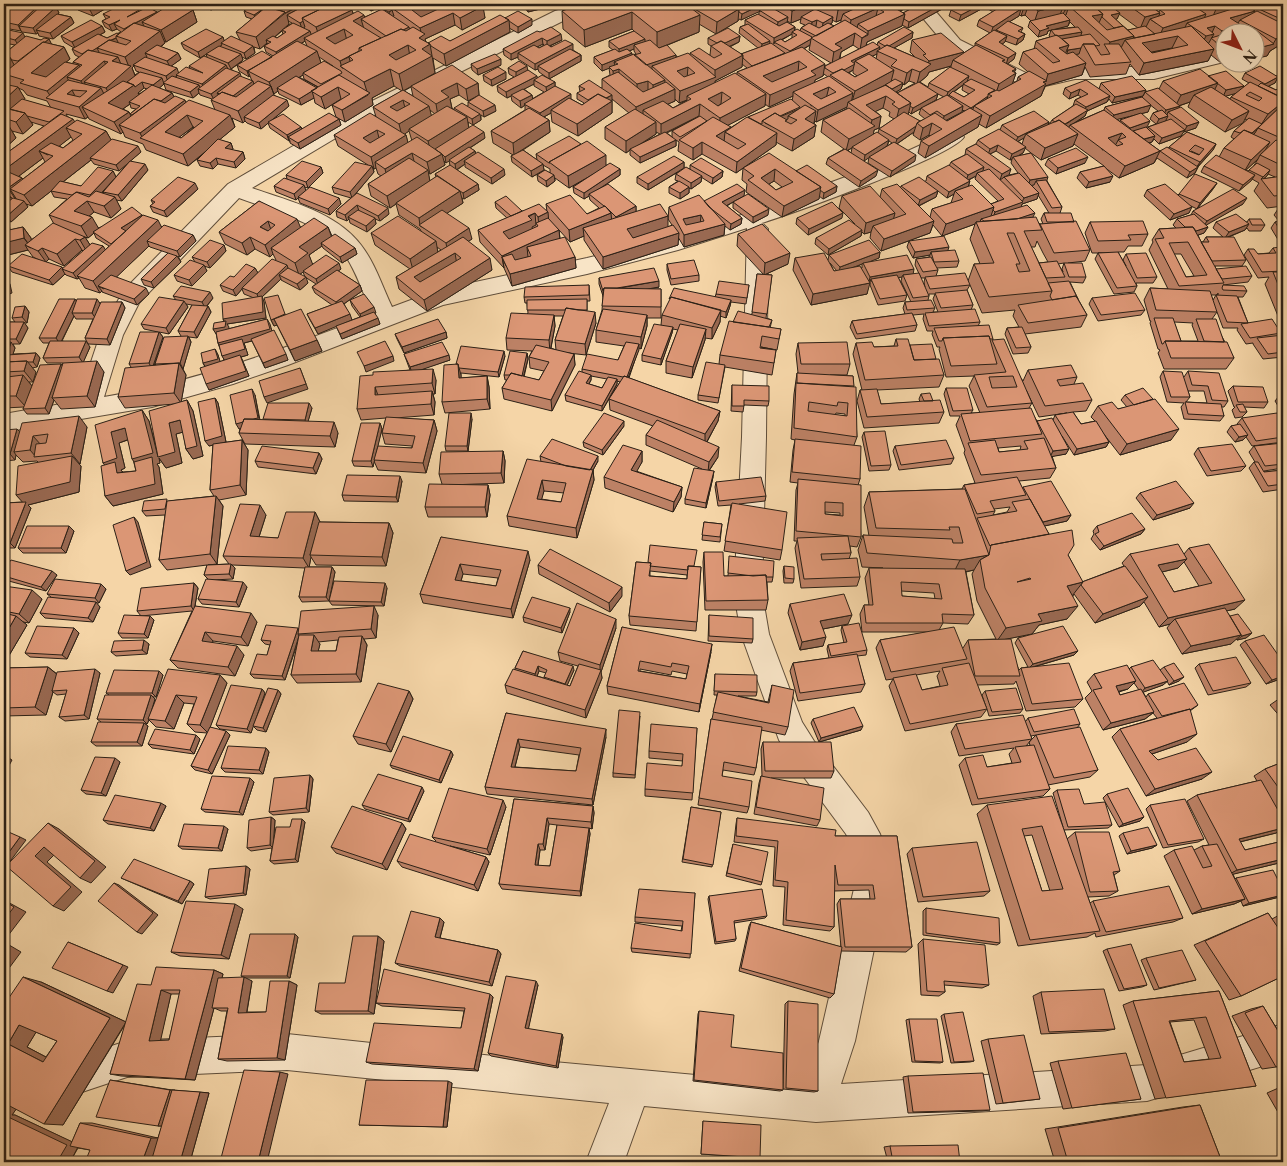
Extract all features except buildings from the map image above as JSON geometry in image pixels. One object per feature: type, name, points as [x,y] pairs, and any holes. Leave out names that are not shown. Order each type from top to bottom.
[{"type":"street","points":[[87,411],[114,328],[131,297],[235,189],[369,110],[561,15],[593,4]]},
{"type":"street","points":[[925,10],[954,44],[1036,86]]},
{"type":"street","points":[[1012,101],[1052,78],[1068,74],[1154,73],[1214,59]]},
{"type":"street","points":[[4,423],[87,411],[152,398],[233,375],[438,298],[587,266],[670,245],[758,217],[882,171],[940,145],[972,125]]},
{"type":"street","points":[[235,189],[323,224],[338,234],[354,252],[385,318]]},
{"type":"street","points":[[758,217],[754,437],[748,594],[755,634],[790,730],[857,823],[869,845],[875,867],[837,1041],[816,1104]]},
{"type":"street","points":[[4,1073],[46,1083],[68,1079],[111,1062],[127,1059],[287,1052],[816,1104],[1147,1083],[1283,1042]]},
{"type":"street","points":[[276,1089],[287,1052]]},
{"type":"street","points":[[604,1162],[634,1086]]}]
